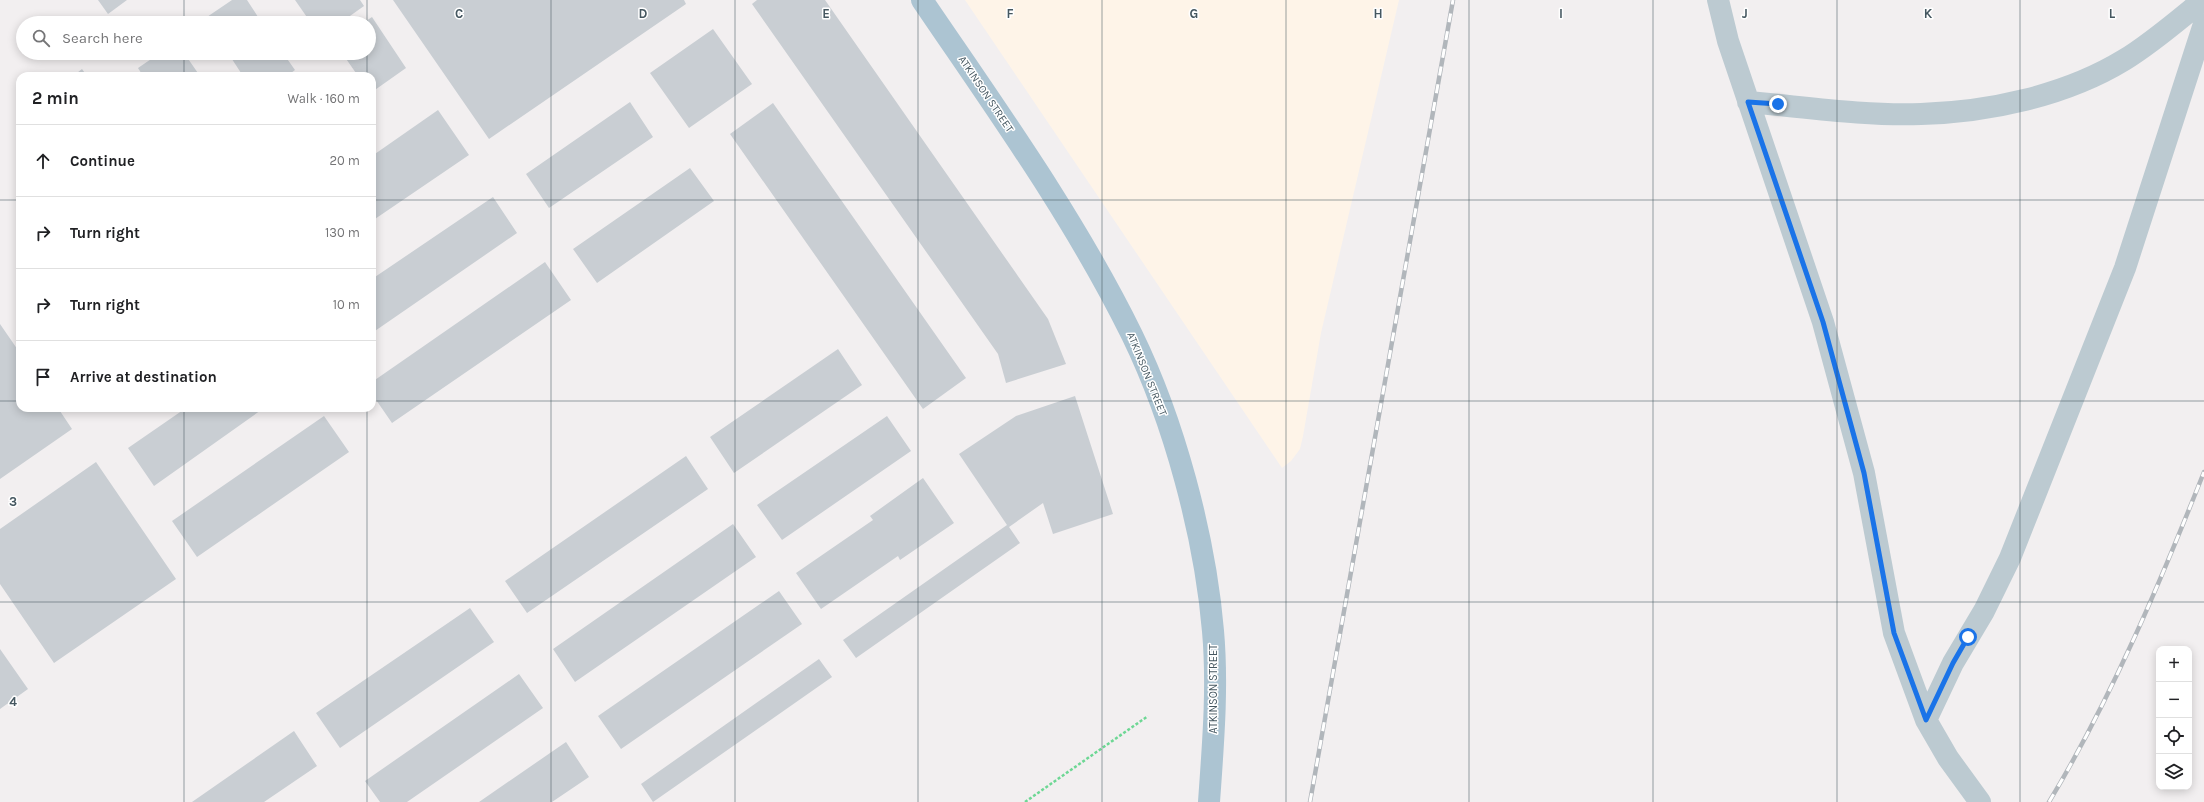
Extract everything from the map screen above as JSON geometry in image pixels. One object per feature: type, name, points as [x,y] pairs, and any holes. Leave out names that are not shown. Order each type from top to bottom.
[{"type":"main road","name":"ATKINSON STREET","points":[[922,0],[1021,146],[1101,274],[1133,337],[1160,403],[1184,476],[1203,553],[1213,632],[1214,729],[1209,802]]},
{"type":"lane","points":[[1718,0],[1728,41],[1823,322],[1864,473],[1894,633],[1926,720],[1948,758],[1980,802]]},
{"type":"lane","points":[[1748,102],[1920,114],[1962,111],[2003,104],[2044,94],[2083,80],[2122,61],[2153,41],[2203,0]]},
{"type":"lane","points":[[1926,720],[1953,663],[1984,611],[2022,528],[2125,268],[2204,24]]},
{"type":"path","points":[[1025,802],[1148,716]]},
{"type":"shaded area","points":[[965,0],[1399,0],[1321,333],[1300,449],[1291,461],[1282,468]]},
{"type":"building","points":[[98,0],[127,0],[108,14]]},
{"type":"building","points":[[232,0],[247,0],[257,16],[208,16]]},
{"type":"building","points":[[295,0],[360,0],[364,6],[350,16],[306,16]]},
{"type":"building","points":[[393,0],[684,0],[686,4],[489,139]]},
{"type":"building","points":[[757,0],[825,0],[1048,319],[1066,364],[1006,383],[998,354],[752,4]]},
{"type":"building","points":[[376,23],[406,68],[376,89],[376,72],[355,72],[347,60],[376,60]]},
{"type":"building","points":[[713,29],[752,84],[689,128],[650,73]]},
{"type":"building","points":[[150,60],[189,60],[197,72],[140,72],[138,68]]},
{"type":"building","points":[[233,60],[288,60],[295,70],[292,72],[240,72]]},
{"type":"building","points":[[630,102],[653,137],[549,208],[526,174]]},
{"type":"building","points":[[773,103],[966,378],[923,409],[730,134]]},
{"type":"building","points":[[438,110],[469,155],[376,218],[376,153]]},
{"type":"building","points":[[690,168],[714,201],[597,283],[573,249]]},
{"type":"building","points":[[493,197],[517,233],[376,330],[376,276]]},
{"type":"building","points":[[545,262],[571,300],[392,423],[376,400],[376,379]]},
{"type":"building","points":[[0,324],[16,347],[16,412],[61,412],[72,429],[0,479]]},
{"type":"building","points":[[838,349],[862,385],[734,473],[710,437]]},
{"type":"building","points":[[1075,396],[1113,514],[1053,534],[1043,503],[1009,527],[1020,543],[856,658],[843,640],[1007,525],[959,454],[1016,416]]},
{"type":"building","points":[[180,412],[258,412],[154,486],[128,448]]},
{"type":"building","points":[[324,416],[349,452],[197,557],[172,521]]},
{"type":"building","points":[[887,416],[911,451],[782,540],[757,505]]},
{"type":"building","points":[[686,456],[708,489],[527,613],[505,581]]},
{"type":"building","points":[[96,462],[176,579],[54,663],[0,584],[0,529]]},
{"type":"building","points":[[923,478],[954,523],[900,560],[898,556],[821,609],[796,573],[873,520],[870,516]]},
{"type":"building","points":[[733,524],[756,557],[575,682],[553,649]]},
{"type":"building","points":[[779,591],[802,624],[621,749],[598,716]]},
{"type":"building","points":[[470,608],[494,642],[340,748],[316,713]]},
{"type":"building","points":[[0,649],[28,689],[0,709]]},
{"type":"building","points":[[819,659],[832,677],[653,802],[641,784]]},
{"type":"building","points":[[519,674],[543,708],[407,802],[380,802],[365,781]]},
{"type":"building","points":[[294,731],[317,766],[264,802],[192,802]]},
{"type":"building","points":[[566,742],[589,777],[552,802],[479,802]]},
{"type":"railway","points":[[1310,802],[1453,0]]},
{"type":"railway","points":[[2049,802],[2072,763],[2114,682],[2152,598],[2204,472]]},
{"type":"route","points":[[1778,104],[1748,102],[1823,322],[1864,473],[1879,561],[1894,633],[1926,720],[1953,663],[1968,637]]}]
